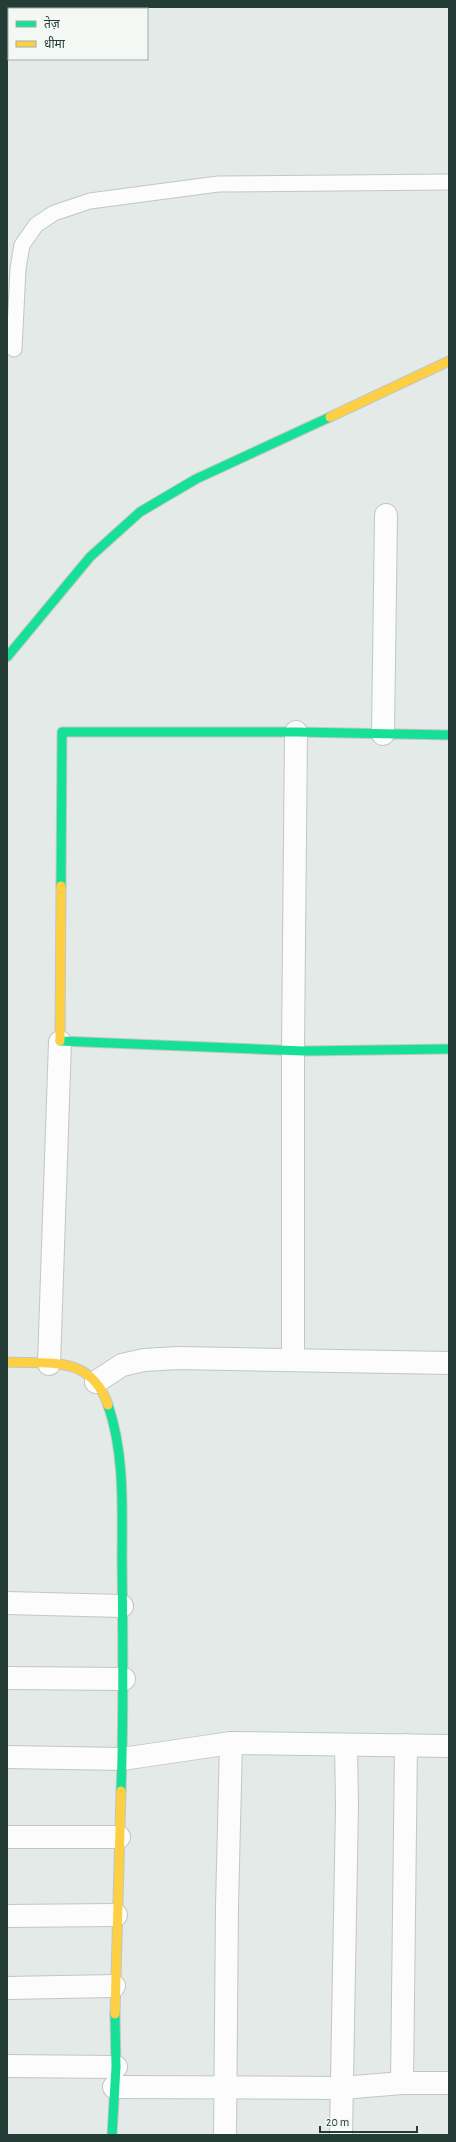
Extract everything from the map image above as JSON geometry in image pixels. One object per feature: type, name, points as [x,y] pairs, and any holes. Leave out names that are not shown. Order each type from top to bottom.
[{"type":"street","points":[[7,657],[90,557],[140,512],[196,479],[449,361]]},
{"type":"street","points":[[383,734],[386,515]]},
{"type":"street","points":[[49,1364],[60,1042],[62,732],[296,732],[449,735]]},
{"type":"street","points":[[293,1360],[293,1050],[296,732]]},
{"type":"street","points":[[60,1042],[293,1050],[392,1051],[449,1049]]},
{"type":"street","points":[[96,1382],[122,1365],[144,1360],[178,1358],[449,1363]]},
{"type":"street","points":[[7,1362],[68,1365],[83,1370],[96,1382],[106,1399],[116,1428],[122,1530],[124,1679],[114,1986],[115,2077],[112,2135]]},
{"type":"street","points":[[7,1603],[122,1606]]},
{"type":"street","points":[[7,1678],[124,1679]]},
{"type":"street","points":[[225,2135],[227,1906],[231,1742]]},
{"type":"street","points":[[7,1757],[122,1759],[231,1742],[449,1746]]},
{"type":"street","points":[[341,2135],[347,1805],[346,1745]]},
{"type":"street","points":[[402,2083],[406,1745]]},
{"type":"street","points":[[7,1836],[119,1837]]},
{"type":"street","points":[[7,1916],[116,1915]]},
{"type":"street","points":[[7,1988],[114,1986]]},
{"type":"street","points":[[7,2066],[226,2087],[342,2088],[402,2083],[449,2083]]},
{"type":"lane","points":[[14,349],[18,269],[22,245],[36,224],[54,213],[90,201],[218,184],[449,182]]},
{"type":"traffic: fast","points":[[7,657],[90,557],[140,512],[196,479],[330,417]]},
{"type":"traffic: fast","points":[[61,886],[62,732],[296,732],[449,735]]},
{"type":"traffic: fast","points":[[60,1041],[303,1051],[449,1049]]},
{"type":"traffic: fast","points":[[108,1405],[120,1462],[122,1502],[123,1705],[121,1791]]},
{"type":"traffic: fast","points":[[112,2135],[116,2067],[115,2014]]},
{"type":"traffic: slow","points":[[330,417],[449,361]]},
{"type":"traffic: slow","points":[[60,1041],[61,886]]},
{"type":"traffic: slow","points":[[7,1362],[53,1363],[80,1370],[91,1377],[101,1389],[108,1405]]},
{"type":"traffic: slow","points":[[115,2014],[121,1791]]}]
